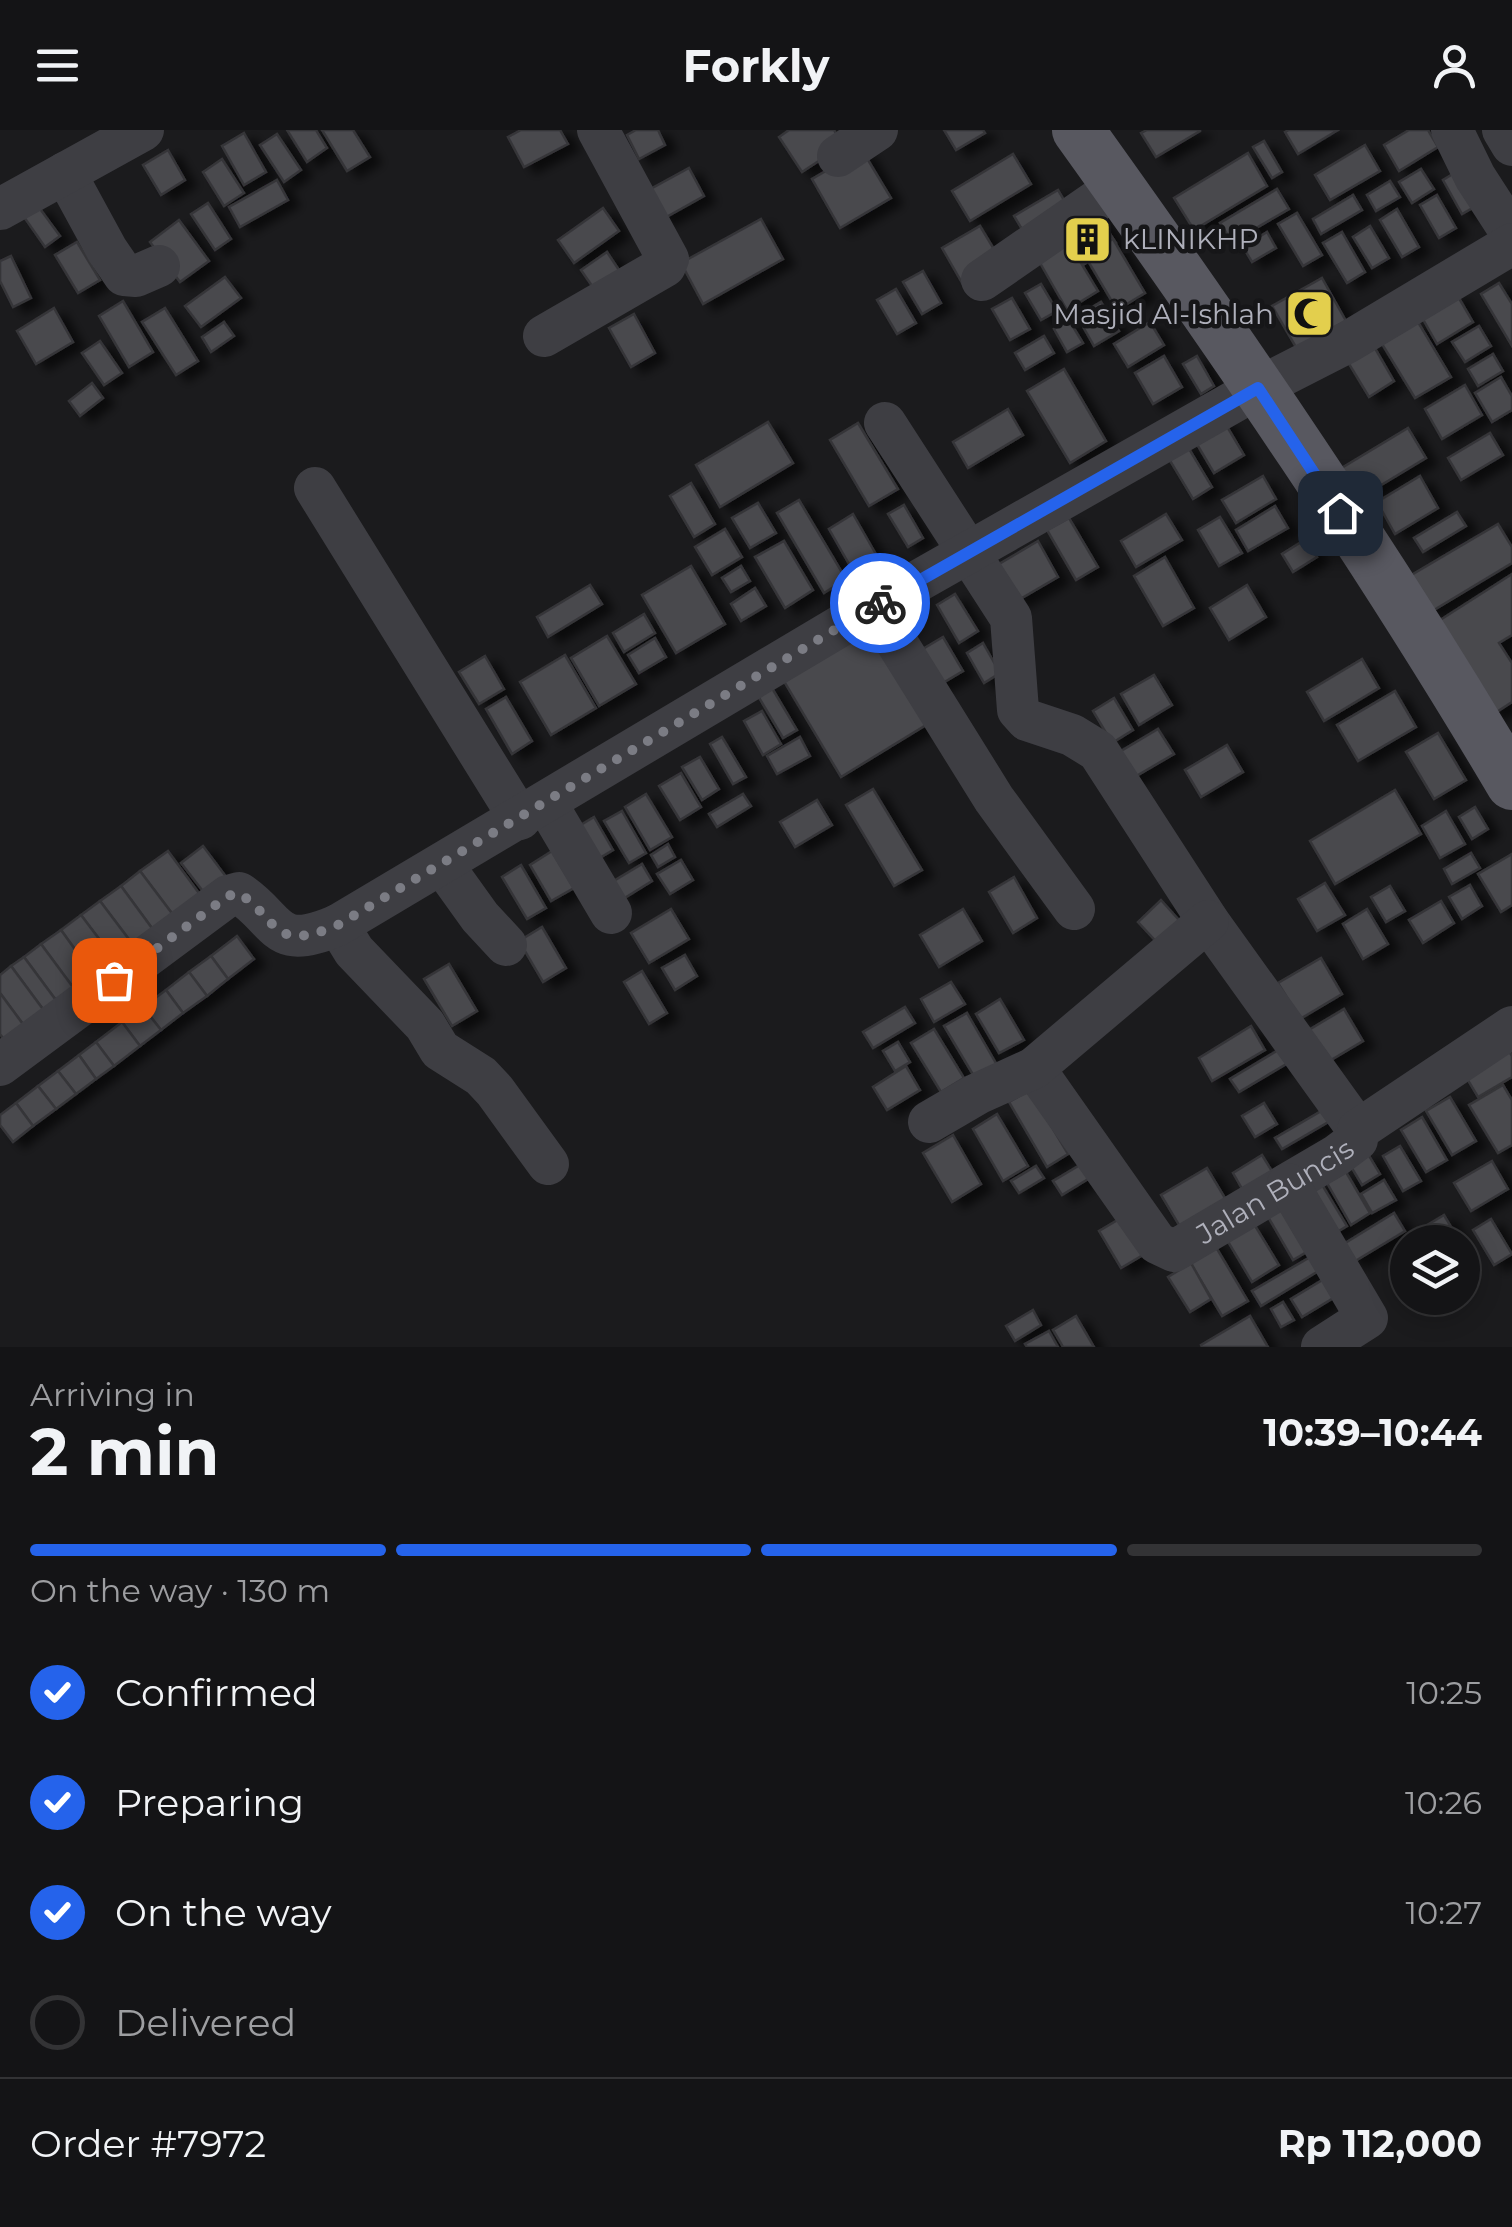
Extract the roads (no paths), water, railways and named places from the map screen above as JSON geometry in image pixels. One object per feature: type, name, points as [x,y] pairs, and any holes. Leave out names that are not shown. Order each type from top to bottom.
[{"type":"main road","points":[[1078,130],[1258,388],[1463,701],[1512,784]]},
{"type":"street","points":[[0,210],[143,130]]},
{"type":"street","points":[[544,336],[665,266],[668,259],[598,130]]},
{"type":"street","points":[[838,156],[878,130]]},
{"type":"street","points":[[1452,130],[1468,165],[1512,234]]},
{"type":"street","points":[[1502,130],[1512,145]]},
{"type":"street","points":[[81,164],[106,250],[124,275],[136,276],[160,266]]},
{"type":"street","points":[[982,280],[1118,186]]},
{"type":"street","points":[[0,1065],[228,896],[239,893],[254,903],[280,933],[325,930],[533,811],[874,606],[1258,388],[1348,342],[1512,244]]},
{"type":"street","points":[[885,424],[1012,618],[1018,710],[1027,720],[1072,735],[1098,751],[1208,920],[1358,1130]]},
{"type":"street","points":[[315,488],[533,811],[611,913]]},
{"type":"street","points":[[874,606],[994,799],[1074,909]]},
{"type":"street","points":[[442,864],[480,917],[506,945]]},
{"type":"street","points":[[929,1122],[1034,1068],[1208,920]]},
{"type":"street","points":[[325,930],[354,951],[425,1025],[440,1050],[481,1076],[548,1164]]},
{"type":"street","name":"Jalan Buncis","points":[[1034,1068],[1157,1243],[1168,1251],[1182,1248],[1350,1146],[1358,1130],[1512,1027]]},
{"type":"street","points":[[1288,1184],[1368,1318],[1322,1347]]},
{"type":"place","name":"kLINIKHP","points":[[1088,239]]},
{"type":"place","name":"Masjid Al-Ishlah","points":[[1309,314]]}]
